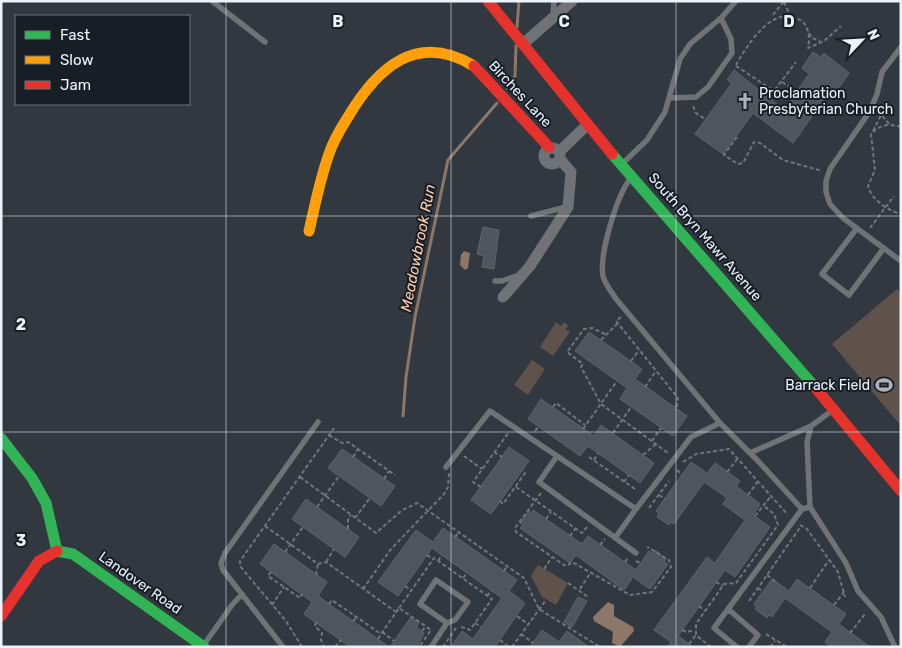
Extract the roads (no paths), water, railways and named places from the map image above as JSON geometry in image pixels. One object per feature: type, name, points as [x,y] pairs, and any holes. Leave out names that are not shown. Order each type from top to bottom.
[{"type":"street","name":"South Bryn Mawr Avenue","points":[[488,1],[587,125],[834,409],[901,491]]},
{"type":"street","points":[[521,42],[572,1]]},
{"type":"street","name":"Birches Lane","points":[[309,231],[329,152],[361,95],[384,69],[408,56],[431,53],[457,56],[478,69],[556,153],[571,172],[568,207],[525,272],[503,298]]},
{"type":"street","points":[[556,153],[587,125]]},
{"type":"street","points":[[1,438],[32,478],[46,503],[57,550],[39,561],[1,616]]},
{"type":"street","name":"Landover Road","points":[[57,550],[73,554],[203,647]]},
{"type":"lane","points":[[212,1],[265,42]]},
{"type":"lane","points":[[553,18],[554,1]]},
{"type":"lane","points":[[622,164],[646,140],[665,112],[680,59],[690,44],[721,18],[736,1]]},
{"type":"lane","points":[[670,98],[696,96],[708,87],[732,53],[731,38],[721,18]]},
{"type":"lane","points":[[901,46],[882,72],[872,108],[829,172],[826,192],[830,204],[901,261]]},
{"type":"lane","points":[[633,177],[622,194],[605,248],[602,265],[604,278],[627,313],[720,423],[802,509]]},
{"type":"lane","points":[[531,216],[568,207]]},
{"type":"lane","points":[[858,228],[822,274],[849,295],[884,248]]},
{"type":"lane","points":[[495,281],[509,279],[525,272]]},
{"type":"lane","points":[[750,453],[811,426],[834,409]]},
{"type":"lane","points":[[446,467],[490,411],[636,510]]},
{"type":"lane","points":[[283,647],[223,570],[221,563],[225,553],[318,422]]},
{"type":"lane","points":[[615,538],[691,437],[720,423]]},
{"type":"lane","points":[[811,426],[807,442],[810,508],[846,563],[858,591],[881,617],[895,647]]},
{"type":"lane","points":[[556,456],[539,482],[636,553]]},
{"type":"lane","points":[[737,647],[714,628],[802,509],[810,508]]},
{"type":"lane","points":[[431,647],[447,623],[455,620],[468,602],[436,580],[420,604],[447,623]]},
{"type":"lane","points":[[203,647],[232,605],[242,594]]},
{"type":"lane","points":[[728,609],[758,635],[749,647]]},
{"type":"waterway","name":"Meadowbrook Run","points":[[517,27],[519,1]]},
{"type":"waterway","name":"Meadowbrook Run","points":[[507,88],[515,76],[516,46]]},
{"type":"waterway","name":"Meadowbrook Run","points":[[403,416],[406,377],[415,317],[448,160],[497,103]]},
{"type":"place","name":"Proclamation Presbyterian Church","points":[[745,101]]},
{"type":"place","name":"Barrack Field","points":[[884,385]]}]
